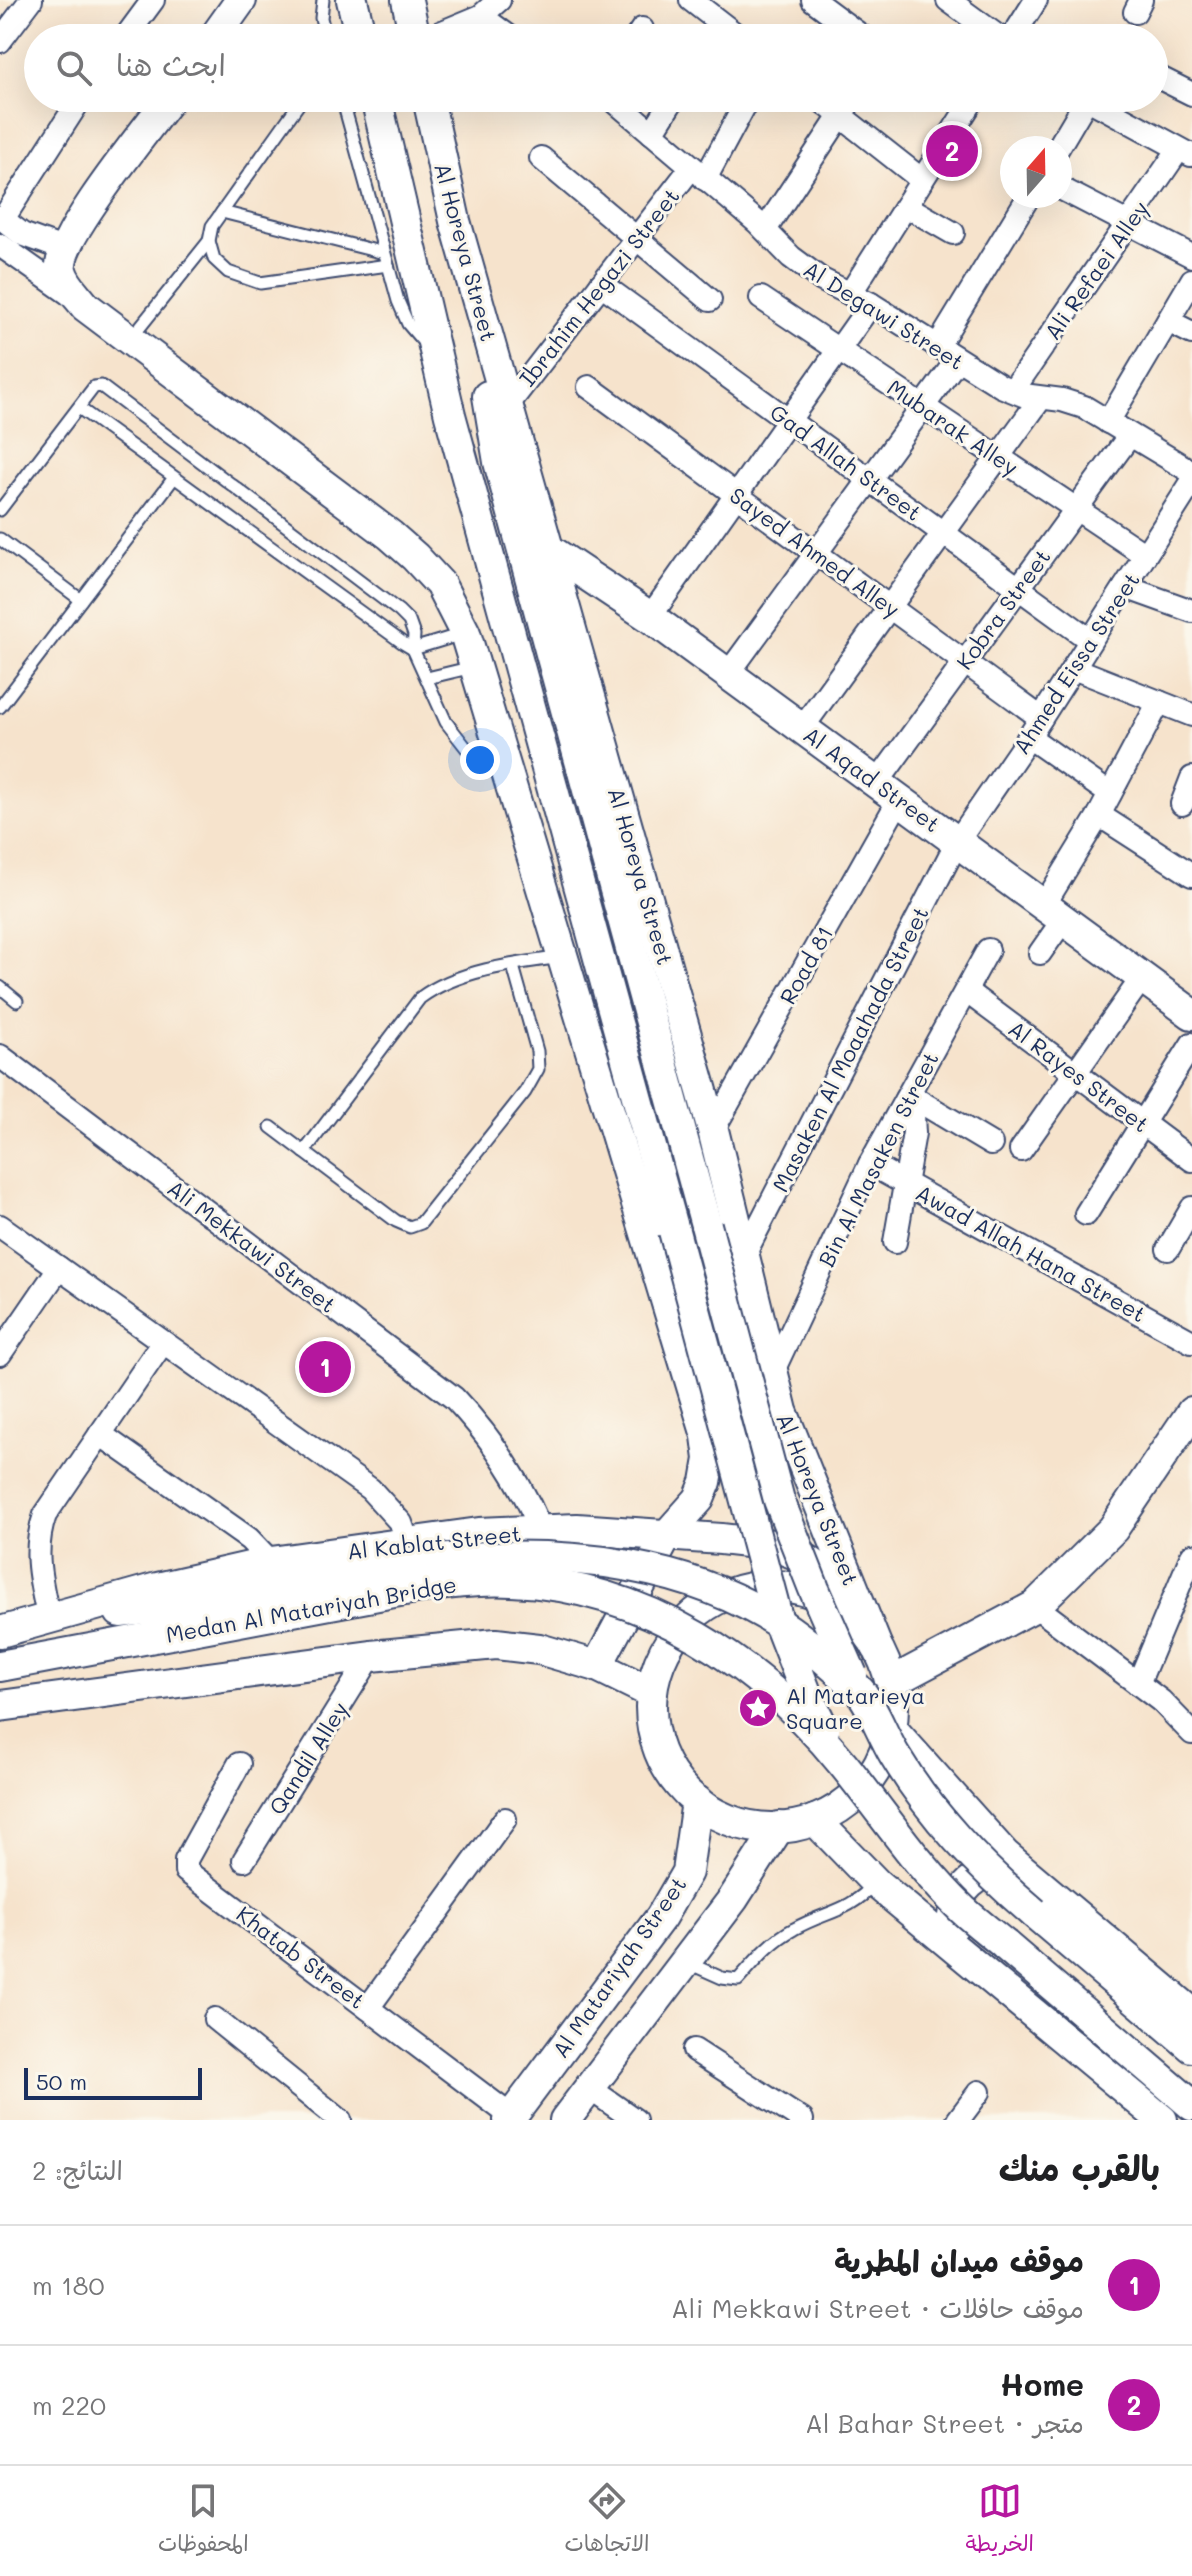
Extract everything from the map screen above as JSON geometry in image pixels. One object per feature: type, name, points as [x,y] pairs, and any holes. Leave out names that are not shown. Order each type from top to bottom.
[{"type":"main road","points":[[224,24],[241,0]]},
{"type":"main road","points":[[352,0],[358,24]]},
{"type":"main road","points":[[407,0],[412,24]]},
{"type":"main road","points":[[160,112],[63,249],[61,268],[66,281],[85,306],[407,549],[440,584],[465,633],[707,1436],[710,1459],[699,1499],[667,1535],[597,1666]]},
{"type":"main road","points":[[379,112],[450,415],[778,1621],[806,1693],[841,1761]]},
{"type":"main road","name":"Al Horeya Street","points":[[431,112],[455,221],[713,1130],[782,1411],[877,1647]]},
{"type":"main road","points":[[455,221],[499,462],[779,1500],[830,1629],[862,1694]]},
{"type":"main road","name":"Al Aqad Street","points":[[548,549],[650,617],[1192,1014]]},
{"type":"main road","points":[[707,1436],[713,1443],[731,1452],[751,1452],[770,1441],[777,1432],[782,1411]]},
{"type":"main road","points":[[890,1683],[1035,1606],[1113,1529],[1187,1430]]},
{"type":"main road","name":"Al Kablat Street","points":[[0,1632],[157,1588],[271,1562],[408,1565],[479,1533],[577,1529],[758,1542],[788,1550],[816,1566],[828,1577],[847,1613]]},
{"type":"main road","name":"Medan Al Matariyah Bridge","points":[[63,1616],[162,1609],[464,1556],[577,1558],[669,1573],[729,1595],[776,1619],[814,1648],[862,1694],[894,1754],[969,1855],[1192,2047]]},
{"type":"main road","name":"Medan Al Matariyah Bridge","points":[[0,1666],[408,1565],[464,1582],[514,1581],[565,1588],[658,1615],[707,1643],[772,1689],[841,1761],[923,1866],[963,1910],[1192,2105]]},
{"type":"main road","points":[[754,1587],[794,1588],[831,1602],[847,1613],[877,1647],[890,1683],[891,1728],[887,1746],[871,1777],[846,1803],[815,1820],[779,1827],[758,1827],[736,1822],[697,1801],[670,1771],[660,1753],[651,1713],[652,1693],[663,1655],[685,1623],[717,1599],[754,1587]]},
{"type":"main road","points":[[0,1706],[371,1656],[496,1644],[539,1649],[597,1666],[652,1693]]},
{"type":"main road","points":[[891,1728],[1005,1855],[1192,2013]]},
{"type":"main road","name":"Al Matariyah Street","points":[[510,2118],[661,1917],[687,1872],[697,1801]]},
{"type":"main road","points":[[815,1820],[876,1883],[1162,2120]]},
{"type":"main road","name":"Al Matariyah Street","points":[[565,2120],[733,1899],[779,1827]]},
{"type":"main road","points":[[963,1952],[957,1942],[952,1920],[964,1889],[973,1880],[995,1870],[1008,1870],[1031,1877]]},
{"type":"main road","points":[[661,1917],[679,1917],[693,1928],[691,1954]]},
{"type":"street","points":[[0,41],[31,0]]},
{"type":"street","points":[[135,24],[153,0]]},
{"type":"street","points":[[462,24],[481,16],[499,0]]},
{"type":"street","points":[[691,0],[722,24]]},
{"type":"street","points":[[813,0],[845,24]]},
{"type":"street","points":[[948,0],[981,24]]},
{"type":"street","points":[[1021,24],[1036,0]]},
{"type":"street","points":[[481,16],[492,24]]},
{"type":"street","points":[[1168,82],[1192,94]]},
{"type":"street","points":[[63,249],[22,234],[1,218],[72,112]]},
{"type":"street","name":"Al Degawi Street","points":[[627,112],[765,230],[791,257],[822,280],[871,304],[957,360],[1013,390],[1084,407],[1192,472]]},
{"type":"street","points":[[652,133],[665,112]]},
{"type":"street","name":"Ibrahim Hegazi Street","points":[[507,406],[636,239],[698,173],[739,112]]},
{"type":"street","points":[[765,230],[843,112]]},
{"type":"street","points":[[851,112],[922,180]]},
{"type":"street","points":[[850,294],[965,112]]},
{"type":"street","points":[[1065,136],[1079,112]]},
{"type":"street","points":[[1112,112],[1185,152]]},
{"type":"street","name":"Ali Refaei Alley","points":[[1013,390],[1128,223],[1185,152]]},
{"type":"street","points":[[541,158],[710,300]]},
{"type":"street","points":[[1072,194],[1192,256]]},
{"type":"street","points":[[906,206],[953,233]]},
{"type":"street","points":[[937,347],[1022,208]]},
{"type":"street","points":[[0,245],[85,306]]},
{"type":"street","points":[[1108,422],[1192,280]]},
{"type":"street","name":"Gad Allah Street","points":[[601,284],[1090,640]]},
{"type":"street","name":"Mubarak Alley","points":[[761,298],[1145,555]]},
{"type":"street","points":[[650,617],[871,304]]},
{"type":"street","points":[[1168,321],[1192,333]]},
{"type":"street","points":[[728,674],[957,360]]},
{"type":"street","name":"Sayed Ahmed Alley","points":[[589,387],[965,662],[1110,794]]},
{"type":"street","points":[[802,728],[1041,398]]},
{"type":"street","name":"Kobra Street","points":[[888,792],[965,662],[1130,435]]},
{"type":"street","name":"Ahmed Eissa Street","points":[[957,842],[1035,727],[1192,482]]},
{"type":"street","points":[[1125,587],[1192,611]]},
{"type":"street","points":[[1073,668],[1192,715]]},
{"type":"street","points":[[1040,953],[1054,912],[1099,815],[1159,702]]},
{"type":"street","points":[[1182,804],[1192,778]]},
{"type":"street","name":"Road 81","points":[[713,1130],[888,792]]},
{"type":"street","points":[[1099,815],[1192,875]]},
{"type":"street","name":"Masaken Al Moaahada Street","points":[[743,1257],[957,842]]},
{"type":"street","name":"Bin Al Masaken Street","points":[[773,1371],[870,1164],[988,950]]},
{"type":"street","points":[[1021,1150],[1142,978]]},
{"type":"street","name":"Al Rayes Street","points":[[966,991],[1192,1160]]},
{"type":"street","points":[[1086,1214],[1192,1044]]},
{"type":"street","name":"Ali Mekkawi Street","points":[[0,1056],[454,1398],[475,1420],[510,1468],[541,1530]]},
{"type":"street","points":[[907,1097],[991,1144]]},
{"type":"street","points":[[895,1242],[914,1133],[913,1115],[907,1097]]},
{"type":"street","name":"Awad Allah Hana Street","points":[[870,1164],[1192,1342]]},
{"type":"street","points":[[1168,1249],[1192,1208]]},
{"type":"street","points":[[0,1226],[370,1489],[401,1523],[408,1565]]},
{"type":"street","points":[[0,1354],[59,1268]]},
{"type":"street","points":[[63,1616],[38,1564],[38,1535],[45,1515],[163,1342]]},
{"type":"street","points":[[100,1434],[249,1539],[271,1562]]},
{"type":"street","points":[[1138,1684],[1192,1555]]},
{"type":"street","points":[[1035,1606],[1161,1701],[1192,1733]]},
{"type":"street","name":"Qandil Alley","points":[[244,1860],[371,1656]]},
{"type":"street","name":"Khatab Street","points":[[239,1764],[186,1860],[186,1871],[510,2118]]},
{"type":"street","points":[[368,2008],[505,1819]]},
{"type":"street","points":[[215,2019],[340,2120]]},
{"type":"street","points":[[694,2050],[802,2120]]},
{"type":"street","points":[[589,2088],[635,2120]]},
{"type":"street","points":[[958,2120],[979,2092]]},
{"type":"lane","points":[[322,24],[323,0]]},
{"type":"lane","points":[[293,112],[212,226],[209,241],[214,259],[244,279],[260,283],[386,259]]},
{"type":"lane","points":[[346,112],[402,313],[416,335],[435,352]]},
{"type":"lane","points":[[222,212],[386,259]]},
{"type":"lane","points":[[130,339],[209,241]]},
{"type":"lane","points":[[0,510],[94,387],[101,386],[399,611],[409,621],[414,635],[413,649]]},
{"type":"lane","points":[[79,408],[173,479],[413,649],[446,722],[471,754]]},
{"type":"lane","points":[[0,707],[173,479]]},
{"type":"lane","points":[[0,539],[81,600]]},
{"type":"lane","points":[[413,649],[465,633]]},
{"type":"lane","points":[[427,678],[475,667]]},
{"type":"lane","points":[[304,1152],[420,998],[450,980],[563,957]]},
{"type":"lane","points":[[271,1127],[396,1221],[410,1227],[421,1223],[525,1092],[538,1069],[537,1051],[513,966]]},
{"type":"lane","points":[[0,987],[17,1001]]},
{"type":"lane","points":[[691,1954],[722,1978],[738,1980],[771,1944],[795,1928],[860,1900],[876,1883]]},
{"type":"place","name":"Home","points":[[952,151]]},
{"type":"place","name":"موقف ميدان المطرية","points":[[325,1367]]},
{"type":"place","name":"Al Matarieya Square","points":[[758,1708]]}]
